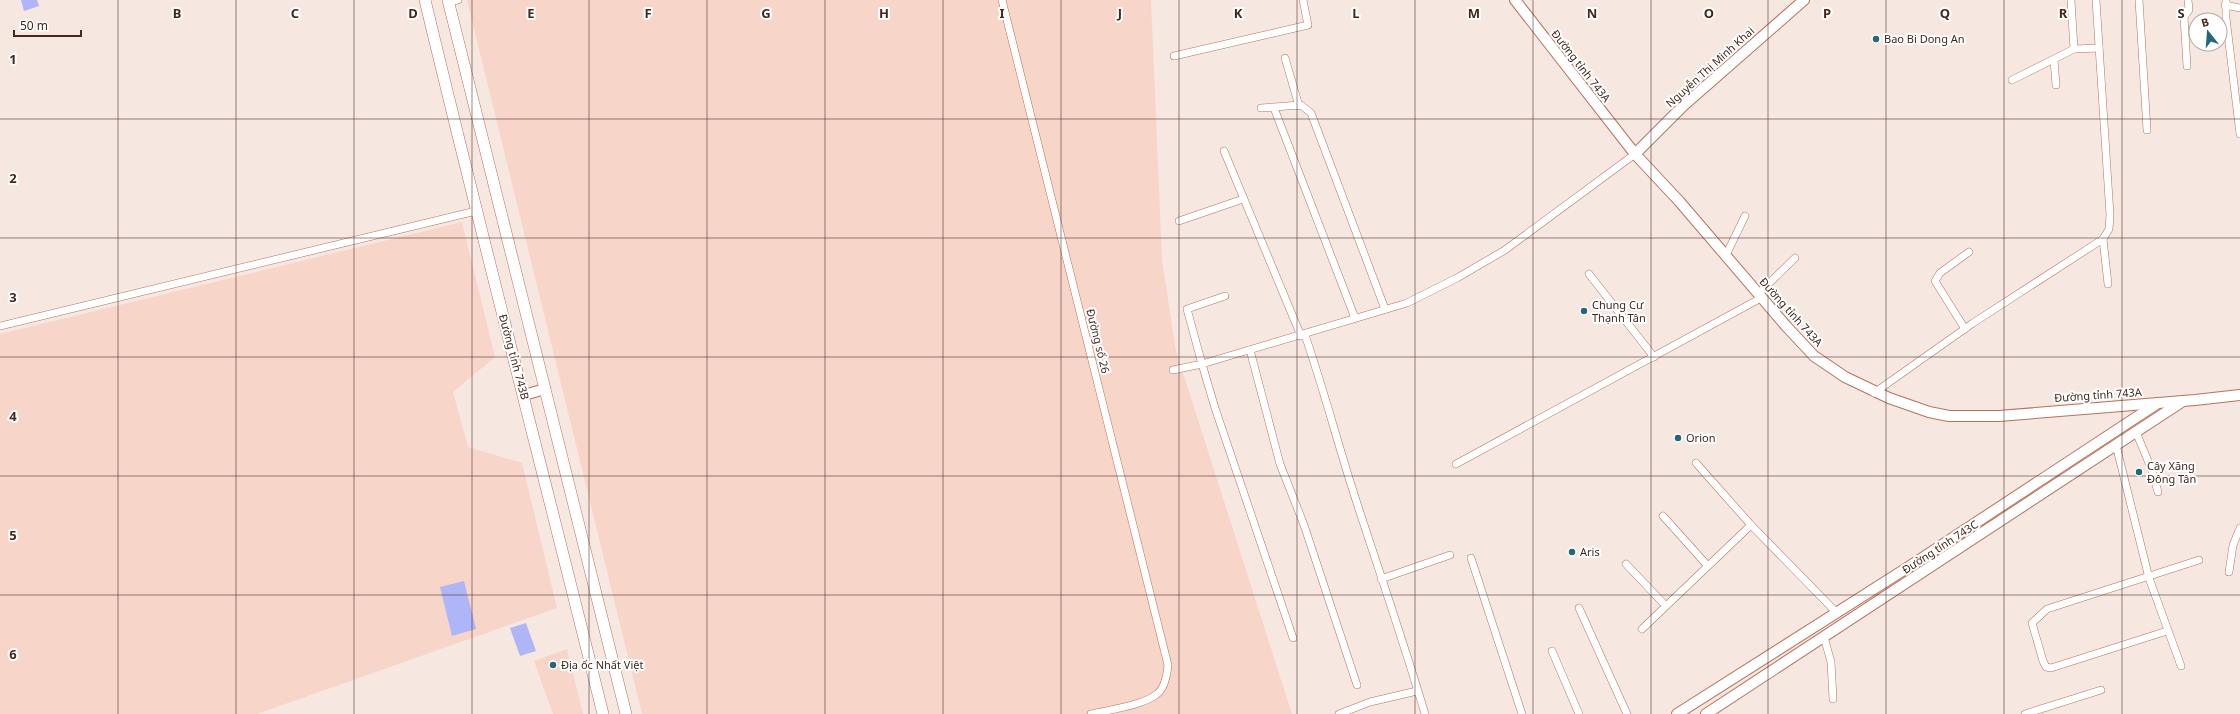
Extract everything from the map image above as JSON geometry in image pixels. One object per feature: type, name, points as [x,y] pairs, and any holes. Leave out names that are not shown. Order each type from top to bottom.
[{"type":"main road","name":"Đường tỉnh 743B","points":[[425,0],[476,211],[524,394],[603,714]]},
{"type":"main road","name":"Đường tỉnh 743A","points":[[1515,0],[1635,154],[1726,255],[1759,296],[1814,356],[1845,377],[1874,392],[1929,412],[1949,416],[1999,416],[2240,395]]},
{"type":"main road","name":"Nguyễn Thị Minh Khai","points":[[1635,154],[1683,106],[1804,0]]},
{"type":"main road","name":"Đường tỉnh 743B","points":[[451,1],[626,714]]},
{"type":"main road","points":[[524,394],[545,389]]},
{"type":"main road","name":"Đường tỉnh 743C","points":[[1706,714],[2186,400]]},
{"type":"main road","name":"Đường tỉnh 743C","points":[[1677,714],[1917,562],[2158,403]]},
{"type":"main road","points":[[2120,405],[2134,420],[2139,430]]},
{"type":"street","name":"Đường số 26","points":[[1002,0],[1168,665],[1163,687],[1158,694],[1148,700],[1091,714]]},
{"type":"street","points":[[1174,56],[1308,25],[1303,0]]},
{"type":"street","points":[[2071,0],[2074,49]]},
{"type":"street","points":[[1874,392],[1965,329],[2102,239],[2109,228],[2110,216],[2096,0]]},
{"type":"street","points":[[2139,0],[2147,130]]},
{"type":"street","points":[[2187,66],[2184,17],[2189,10],[2188,0]]},
{"type":"street","points":[[2240,8],[2226,3],[2240,134]]},
{"type":"street","points":[[2012,80],[2074,49],[2099,48]]},
{"type":"street","points":[[1285,58],[1298,106]]},
{"type":"street","points":[[2054,60],[2056,85]]},
{"type":"street","points":[[1261,108],[1298,106],[1308,108],[1385,309]]},
{"type":"street","points":[[1274,108],[1355,318]]},
{"type":"street","points":[[1224,151],[1320,378],[1381,579],[1414,674],[1417,691],[1425,714]]},
{"type":"street","points":[[1173,370],[1202,364],[1303,335],[1414,299],[1457,278],[1505,250],[1635,154]]},
{"type":"street","points":[[1179,221],[1244,199]]},
{"type":"street","points":[[0,326],[476,211]]},
{"type":"street","points":[[1726,255],[1745,216]]},
{"type":"street","points":[[2102,239],[2108,284]]},
{"type":"street","points":[[1965,329],[1935,281],[1940,273],[1969,252]]},
{"type":"street","points":[[1456,464],[1654,357],[1759,296],[1795,258]]},
{"type":"street","points":[[1589,274],[1654,357]]},
{"type":"street","points":[[1225,296],[1187,309],[1215,408],[1293,638]]},
{"type":"street","points":[[1250,350],[1280,464],[1304,525],[1357,685]]},
{"type":"street","points":[[2139,430],[2158,492]]},
{"type":"street","points":[[2116,445],[2149,578],[2181,666]]},
{"type":"street","points":[[1696,463],[1751,525],[1836,612]]},
{"type":"street","points":[[1663,516],[1707,565]]},
{"type":"street","points":[[1642,629],[1707,565],[1751,525]]},
{"type":"street","points":[[2229,572],[2233,545],[2240,528]]},
{"type":"street","points":[[1381,579],[1450,555]]},
{"type":"street","points":[[1471,558],[1522,714]]},
{"type":"street","points":[[2167,631],[2051,668],[2046,667],[2043,661],[2032,623],[2047,609],[2149,578],[2199,560]]},
{"type":"street","points":[[1626,564],[1666,605]]},
{"type":"street","points":[[1579,608],[1627,714]]},
{"type":"street","points":[[1824,637],[1831,662],[1833,699]]},
{"type":"street","points":[[1552,651],[1579,714]]},
{"type":"street","points":[[2025,714],[2101,690]]},
{"type":"street","points":[[1339,714],[1370,702],[1417,691]]},
{"type":"shaded area","points":[[21,0],[37,0],[39,6],[24,11]]},
{"type":"shaded area","points":[[467,0],[1151,0],[1162,260],[1176,351],[1292,714],[642,714]]},
{"type":"shaded area","points":[[462,222],[495,357],[453,392],[468,447],[522,463],[557,608],[257,714],[0,714],[0,334]]},
{"type":"shaded area","points":[[464,581],[476,629],[452,636],[440,587]]},
{"type":"shaded area","points":[[526,623],[536,651],[520,656],[510,628]]},
{"type":"shaded area","points":[[567,649],[583,714],[553,714],[534,661]]},
{"type":"place","name":"Bao Bi Dong An","points":[[1876,39]]},
{"type":"place","name":"Chung Cư Thạnh Tân","points":[[1584,311]]},
{"type":"place","name":"Orion","points":[[1678,438]]},
{"type":"place","name":"Cây Xăng Đông Tân","points":[[2139,472]]},
{"type":"place","name":"Aris","points":[[1572,552]]},
{"type":"place","name":"Địa ốc Nhất Việt","points":[[553,665]]}]
